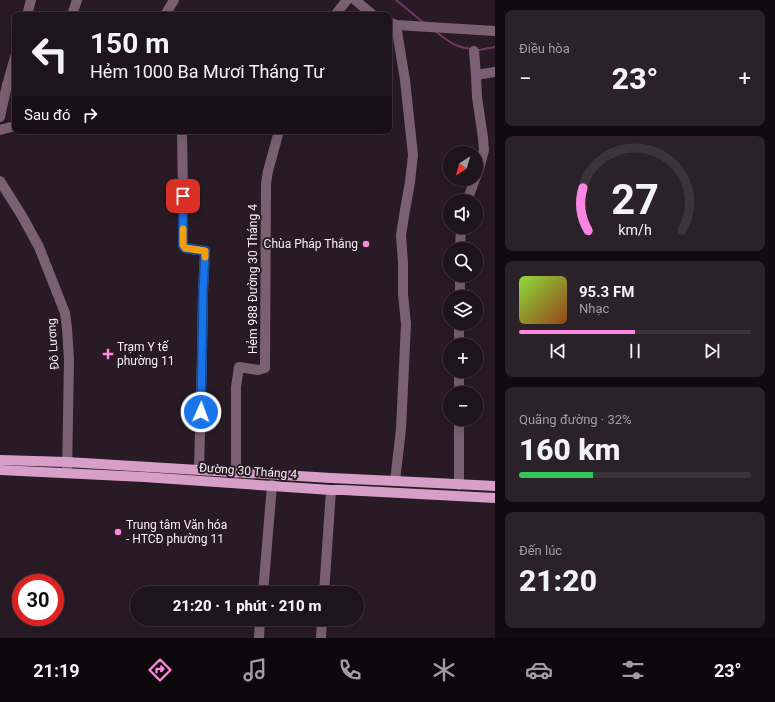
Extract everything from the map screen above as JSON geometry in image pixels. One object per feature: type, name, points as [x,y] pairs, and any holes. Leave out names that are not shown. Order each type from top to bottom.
[{"type":"main road","name":"Đường 30 Tháng 4","points":[[0,460],[67,462],[236,473],[495,486]]},
{"type":"main road","name":"Đường 30 Tháng 4","points":[[0,470],[272,485],[331,490],[495,498]]},
{"type":"street","points":[[28,12],[31,0]]},
{"type":"street","points":[[73,12],[77,0]]},
{"type":"street","points":[[167,12],[174,0]]},
{"type":"street","points":[[337,12],[347,0]]},
{"type":"street","points":[[355,0],[369,12]]},
{"type":"street","points":[[395,481],[401,430],[406,324],[403,294],[401,235],[413,155],[404,80],[393,23],[495,31]]},
{"type":"street","points":[[474,50],[477,97],[484,138],[483,154]]},
{"type":"street","points":[[476,75],[495,72]]},
{"type":"street","points":[[0,117],[11,86]]},
{"type":"street","points":[[0,130],[12,127]]},
{"type":"street","points":[[182,134],[183,245],[185,248],[205,251],[199,470]]},
{"type":"street","name":"Hẻm 988 Đường 30 Tháng 4","points":[[236,473],[236,387],[239,367],[258,370],[265,368],[267,246],[266,184],[278,134]]},
{"type":"street","name":"Đô Lương","points":[[0,181],[39,247],[65,314],[69,360],[67,473]]},
{"type":"street","points":[[459,426],[459,485]]},
{"type":"street","points":[[264,586],[272,485]]},
{"type":"street","points":[[324,586],[331,490]]},
{"type":"street","points":[[259,638],[260,626]]},
{"type":"street","points":[[321,638],[322,626]]},
{"type":"waterway","points":[[396,0],[424,23]]},
{"type":"waterway","points":[[435,31],[452,43],[461,47],[472,49]]},
{"type":"waterway","points":[[476,50],[495,47]]},
{"type":"slow traffic","points":[[183,229],[183,245],[185,248],[205,251],[205,257]]},
{"type":"place","name":"Chùa Pháp Thắng","points":[[366,244]]},
{"type":"place","name":"Trạm Y tế phường 11","points":[[108,354]]},
{"type":"place","name":"Trung tâm Văn hóa - HTCĐ phường 11","points":[[118,532]]},
{"type":"route","points":[[183,196],[183,245],[185,248],[205,251],[201,412]]}]
